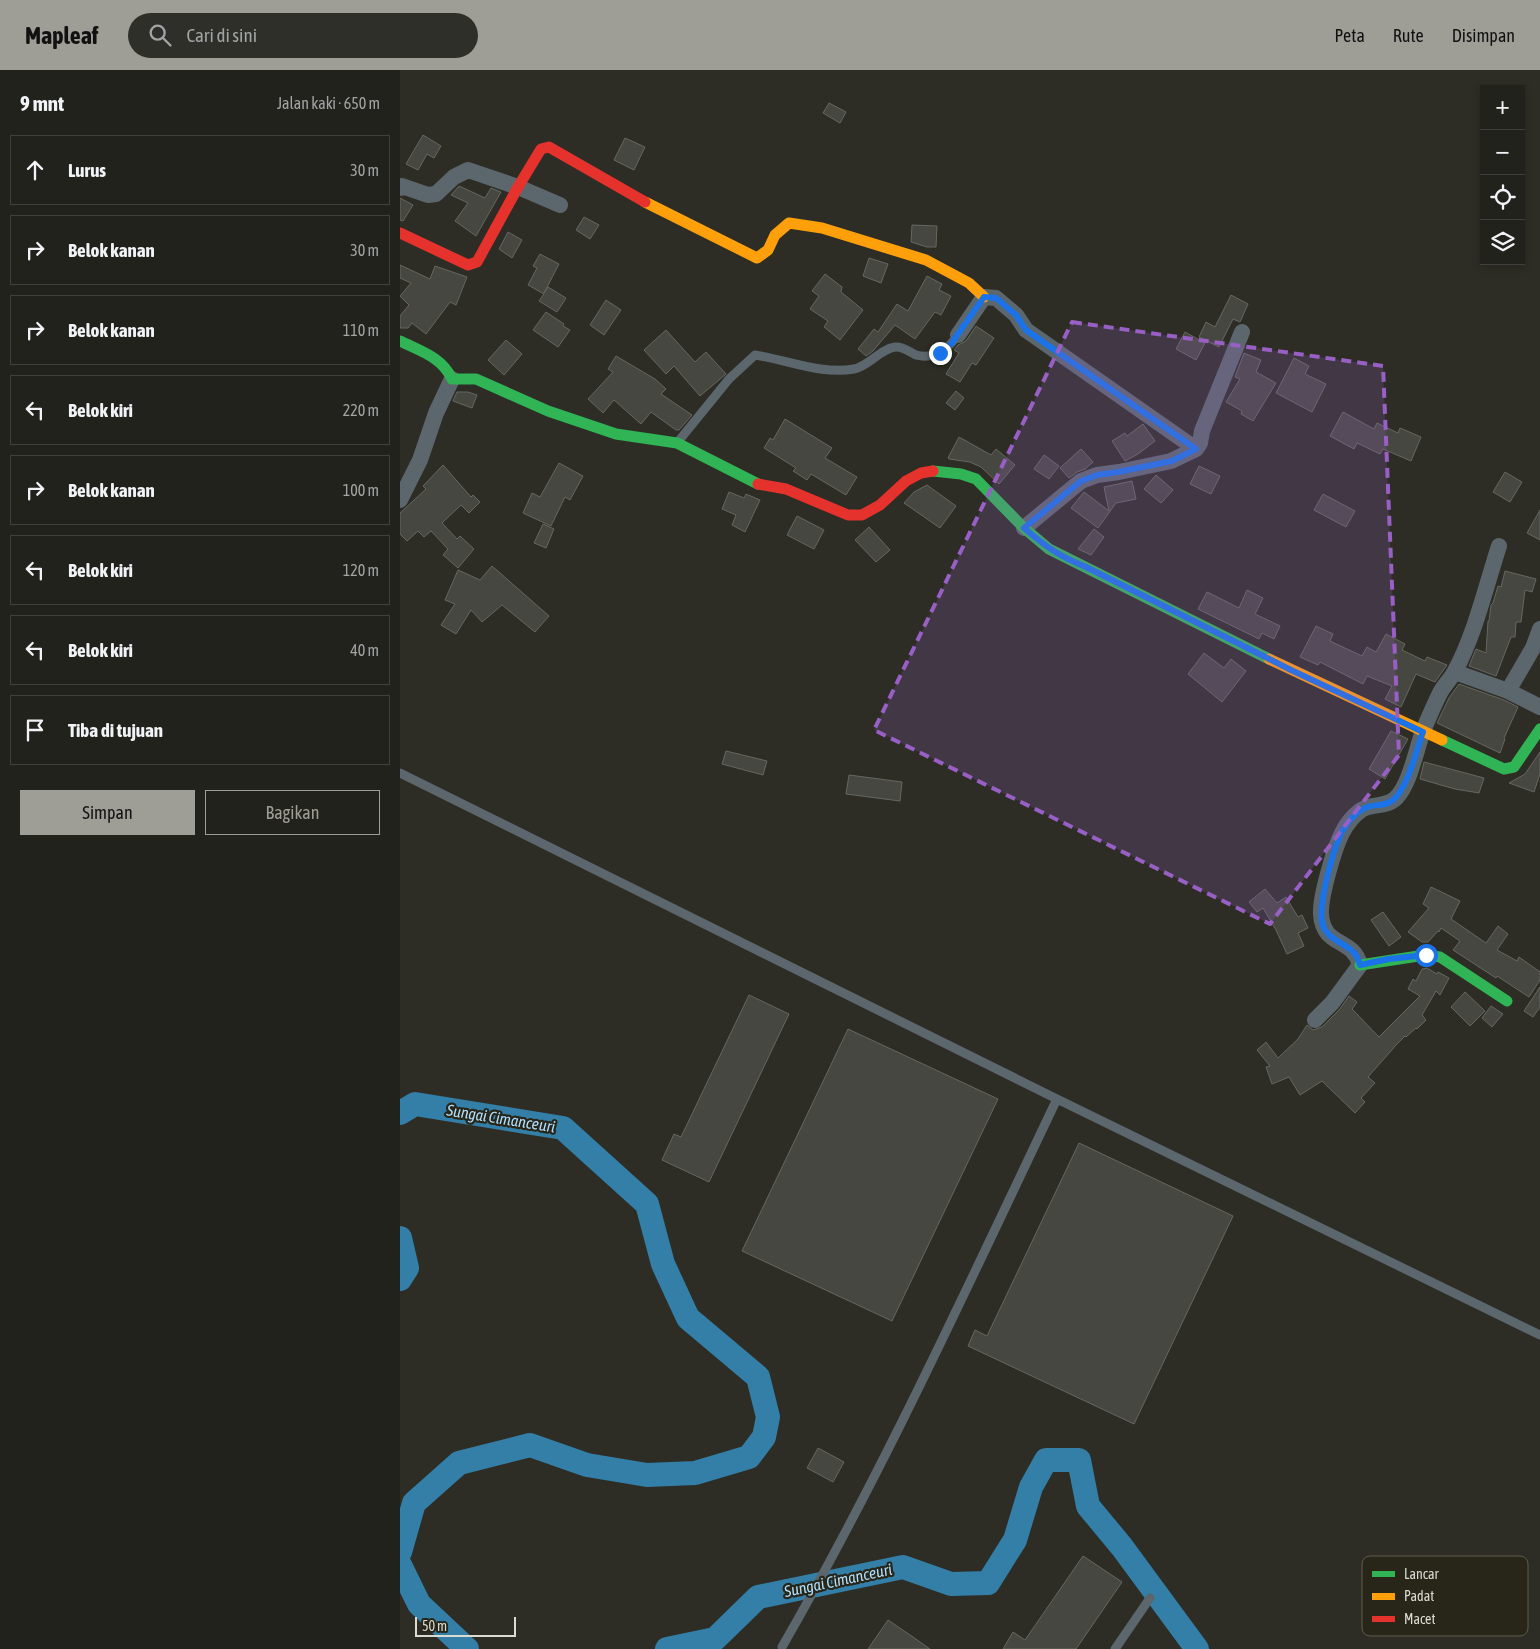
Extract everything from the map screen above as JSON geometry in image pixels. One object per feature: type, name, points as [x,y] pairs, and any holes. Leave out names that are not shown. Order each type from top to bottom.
[{"type":"street","points":[[400,233],[468,265],[477,262],[541,149],[549,147],[635,197],[757,258],[768,250],[775,235],[789,222],[822,228],[926,260],[969,283],[984,297],[996,298],[1016,315],[1026,330],[1196,449]]},
{"type":"street","points":[[400,188],[402,186],[428,195],[436,194],[454,177],[468,170],[518,187],[560,205]]},
{"type":"street","points":[[958,335],[984,297]]},
{"type":"street","points":[[1024,528],[1081,481],[1097,475],[1172,461],[1196,449],[1200,443],[1202,430],[1242,332]]},
{"type":"street","points":[[400,341],[438,359],[448,370],[452,379],[436,413],[420,460],[400,500]]},
{"type":"street","points":[[452,379],[476,379],[548,410],[616,434],[677,443],[755,484],[786,489],[848,515],[862,515],[880,505],[906,481],[920,473],[937,470],[976,479],[1024,528],[1049,549],[1065,558],[1291,670],[1504,768],[1514,767],[1540,729]]},
{"type":"street","points":[[1360,965],[1353,950],[1328,935],[1325,931],[1320,912],[1325,883],[1342,833],[1351,819],[1362,810],[1373,805],[1385,805],[1396,798],[1404,786],[1423,732],[1440,692],[1455,672],[1468,640],[1499,546]]},
{"type":"street","points":[[1508,692],[1533,648],[1540,630]]},
{"type":"street","points":[[1455,672],[1508,692],[1540,707]]},
{"type":"street","points":[[1315,1020],[1332,1003],[1360,965],[1389,959],[1426,955],[1440,957],[1506,1001]]},
{"type":"lane","points":[[677,443],[729,379],[756,355],[828,371],[854,369],[865,366],[893,347],[902,348],[928,357],[940,353],[958,335]]},
{"type":"lane","points":[[400,773],[1057,1099],[1540,1335]]},
{"type":"lane","points":[[782,1648],[922,1383],[1057,1099]]},
{"type":"lane","points":[[1115,1649],[1150,1598]]},
{"type":"highlighted area","points":[[1072,322],[1383,366],[1399,755],[1270,924],[874,730]]},
{"type":"building","points":[[829,103],[846,112],[840,123],[823,113]]},
{"type":"building","points":[[423,135],[441,146],[434,158],[427,154],[418,170],[406,164]]},
{"type":"building","points":[[625,138],[645,147],[634,170],[614,160]]},
{"type":"building","points":[[459,186],[485,198],[491,188],[501,192],[476,236],[455,221],[468,203],[451,195]]},
{"type":"building","points":[[400,198],[413,205],[403,221],[400,220]]},
{"type":"building","points":[[584,217],[599,225],[590,239],[576,230]]},
{"type":"building","points":[[912,225],[937,226],[936,247],[927,247],[911,242]]},
{"type":"building","points":[[508,232],[522,240],[512,258],[499,249]]},
{"type":"building","points":[[540,254],[559,264],[544,293],[548,287],[566,298],[557,312],[539,301],[544,294],[528,285],[537,268],[533,266]]},
{"type":"building","points":[[869,258],[888,264],[881,283],[863,276]]},
{"type":"building","points":[[400,265],[430,279],[435,266],[467,277],[456,305],[450,302],[426,334],[412,323],[408,328],[400,328],[400,316],[409,305],[400,296],[411,283],[400,278]]},
{"type":"building","points":[[825,274],[842,287],[841,292],[863,310],[840,340],[824,327],[828,321],[810,309],[819,296],[812,291]]},
{"type":"building","points":[[927,276],[942,284],[939,290],[951,296],[941,315],[935,312],[915,339],[895,325],[873,351],[866,356],[858,349],[874,329],[878,332],[897,304],[908,311]]},
{"type":"building","points":[[1231,295],[1248,304],[1240,322],[1233,319],[1219,347],[1199,337],[1206,322],[1215,327]]},
{"type":"building","points":[[606,300],[621,310],[604,335],[590,325]]},
{"type":"building","points":[[546,312],[570,330],[558,347],[533,330]]},
{"type":"building","points":[[976,326],[994,338],[976,365],[972,363],[960,382],[946,374],[959,353],[954,350],[958,345],[966,341]]},
{"type":"building","points":[[666,330],[695,362],[706,352],[726,374],[700,396],[674,366],[666,374],[644,350]]},
{"type":"building","points":[[1185,332],[1205,343],[1196,360],[1176,349]]},
{"type":"building","points":[[506,340],[522,354],[504,375],[488,360]]},
{"type":"building","points":[[1244,353],[1261,360],[1256,372],[1276,383],[1253,421],[1241,414],[1242,411],[1226,402],[1240,379],[1235,377]]},
{"type":"building","points":[[616,356],[655,379],[666,389],[661,394],[692,415],[679,430],[676,430],[651,412],[641,424],[614,400],[603,413],[588,399],[613,372],[608,369]]},
{"type":"building","points":[[1294,358],[1309,366],[1305,374],[1326,384],[1312,412],[1276,393]]},
{"type":"building","points":[[956,391],[964,398],[955,410],[946,403]]},
{"type":"building","points":[[457,392],[468,392],[477,395],[472,408],[453,401]]},
{"type":"building","points":[[1343,412],[1374,429],[1377,423],[1398,433],[1400,428],[1421,437],[1411,461],[1383,449],[1380,454],[1357,443],[1354,449],[1330,436]]},
{"type":"building","points":[[785,419],[832,448],[825,458],[857,477],[846,495],[811,474],[807,480],[793,471],[796,468],[764,448],[770,438],[773,440]]},
{"type":"building","points":[[1143,424],[1155,441],[1125,461],[1112,441],[1125,433],[1127,436]]},
{"type":"building","points":[[959,437],[991,455],[996,449],[1015,465],[999,484],[981,467],[970,462],[949,459]]},
{"type":"building","points":[[1081,449],[1093,462],[1069,478],[1060,468]]},
{"type":"building","points":[[1044,455],[1059,466],[1049,479],[1034,469]]},
{"type":"building","points":[[559,463],[583,476],[570,500],[565,497],[551,526],[523,513],[532,493],[540,497]]},
{"type":"building","points":[[443,465],[471,497],[473,495],[480,502],[469,513],[461,505],[442,523],[457,539],[460,536],[474,549],[458,568],[443,555],[448,549],[431,531],[424,537],[418,531],[407,541],[400,534],[400,513],[426,489],[423,486]]},
{"type":"building","points":[[1199,466],[1220,476],[1211,494],[1190,484]]},
{"type":"building","points":[[1505,472],[1522,482],[1510,502],[1493,492]]},
{"type":"building","points":[[1156,475],[1173,490],[1161,503],[1144,489]]},
{"type":"building","points":[[1132,481],[1136,499],[1116,503],[1098,528],[1071,508],[1084,492],[1109,511],[1104,487]]},
{"type":"building","points":[[927,485],[956,506],[940,528],[904,503],[914,492]]},
{"type":"building","points":[[729,492],[744,498],[746,494],[760,500],[745,532],[732,525],[736,515],[722,509]]},
{"type":"building","points":[[1323,494],[1355,511],[1346,527],[1314,510]]},
{"type":"building","points":[[1540,510],[1540,540],[1527,533]]},
{"type":"building","points":[[797,516],[824,530],[814,549],[787,535]]},
{"type":"building","points":[[543,524],[554,529],[546,548],[534,543]]},
{"type":"building","points":[[869,527],[890,550],[876,562],[855,540]]},
{"type":"building","points":[[1094,529],[1104,537],[1091,555],[1078,549]]},
{"type":"building","points":[[492,566],[549,616],[535,632],[502,605],[482,622],[471,610],[456,634],[441,625],[455,604],[445,600],[458,570],[480,580]]},
{"type":"building","points":[[1505,571],[1536,579],[1532,592],[1525,590],[1521,622],[1516,622],[1515,637],[1511,637],[1496,676],[1469,666],[1476,649],[1486,653],[1491,605],[1498,586],[1501,587]]},
{"type":"building","points":[[1247,590],[1263,598],[1255,614],[1280,626],[1274,639],[1262,633],[1259,639],[1198,609],[1207,592],[1239,608]]},
{"type":"building","points":[[1316,626],[1333,634],[1330,641],[1362,656],[1367,647],[1376,652],[1386,634],[1405,644],[1402,650],[1425,661],[1427,657],[1447,665],[1435,682],[1416,674],[1401,707],[1385,699],[1392,686],[1367,676],[1363,684],[1320,662],[1318,665],[1300,657]]},
{"type":"building","points":[[1204,653],[1224,668],[1231,659],[1246,671],[1222,702],[1188,674]]},
{"type":"building","points":[[1459,684],[1518,707],[1504,738],[1500,753],[1437,723],[1449,698]]},
{"type":"building","points":[[1391,731],[1408,739],[1385,779],[1369,769]]},
{"type":"building","points":[[726,751],[767,761],[763,775],[722,764]]},
{"type":"building","points":[[1540,752],[1540,774],[1534,792],[1509,783],[1525,774]]},
{"type":"building","points":[[1424,762],[1484,778],[1479,793],[1455,789],[1420,779]]},
{"type":"building","points":[[849,775],[902,782],[900,801],[846,794]]},
{"type":"building","points":[[1431,887],[1460,901],[1451,919],[1486,943],[1498,926],[1508,934],[1497,950],[1517,961],[1519,957],[1540,972],[1540,980],[1529,997],[1453,950],[1460,941],[1441,928],[1428,942],[1422,942],[1408,932],[1429,908],[1423,904]]},
{"type":"building","points":[[1265,889],[1277,903],[1286,897],[1298,917],[1302,915],[1308,928],[1298,933],[1304,946],[1287,954],[1263,908],[1257,912],[1249,902]]},
{"type":"building","points":[[1383,912],[1401,937],[1389,946],[1371,920]]},
{"type":"building","points":[[1427,968],[1449,978],[1440,995],[1436,991],[1422,1015],[1426,1020],[1417,1029],[1405,1036],[1368,1077],[1375,1083],[1361,1098],[1365,1102],[1355,1113],[1322,1081],[1300,1095],[1289,1077],[1272,1084],[1266,1067],[1270,1066],[1257,1050],[1266,1042],[1278,1058],[1298,1039],[1307,1025],[1313,1030],[1322,1027],[1339,1010],[1349,996],[1357,1002],[1352,1009],[1379,1037],[1420,996],[1408,989],[1413,979],[1416,981],[1422,969]]},
{"type":"building","points":[[1540,987],[1540,1007],[1533,1017],[1524,1011]]},
{"type":"building","points":[[1465,992],[1485,1011],[1470,1026],[1451,1007]]},
{"type":"building","points":[[749,995],[789,1014],[709,1182],[662,1160],[674,1134],[681,1137]]},
{"type":"building","points":[[1491,1006],[1503,1014],[1492,1027],[1482,1018]]},
{"type":"building","points":[[848,1029],[998,1099],[892,1321],[742,1251]]},
{"type":"building","points":[[1079,1143],[1233,1216],[1134,1424],[968,1346],[975,1330],[987,1336]]},
{"type":"building","points":[[818,1448],[844,1462],[833,1482],[807,1468]]},
{"type":"building","points":[[1083,1556],[1122,1582],[1076,1649],[1003,1649],[1013,1632],[1025,1640]]},
{"type":"building","points":[[888,1620],[913,1637],[930,1649],[868,1649]]},
{"type":"waterway","name":"Sungai Cimanceuri","points":[[400,1113],[415,1104],[563,1128],[647,1204],[663,1264],[688,1318],[758,1377],[768,1417],[764,1437],[749,1457],[695,1473],[647,1475],[587,1465],[530,1445],[459,1463],[414,1503],[400,1552]]},
{"type":"waterway","name":"Sungai Cimanceuri","points":[[400,1238],[407,1268],[400,1279]]},
{"type":"waterway","name":"Sungai Cimanceuri","points":[[667,1649],[715,1639],[758,1597],[903,1567],[951,1584],[988,1583],[1015,1540],[1031,1487],[1046,1460],[1079,1460],[1088,1506],[1122,1547],[1197,1649]]},
{"type":"waterway","name":"Sungai Cimanceuri","points":[[400,1565],[419,1604],[467,1649]]},
{"type":"traffic: fast","points":[[400,341],[436,360],[448,371],[452,379],[476,379],[548,411],[616,434],[677,443],[758,484]]},
{"type":"traffic: fast","points":[[933,471],[961,474],[976,479],[1024,528],[1049,549],[1269,659]]},
{"type":"traffic: fast","points":[[1442,740],[1504,769],[1514,767],[1540,729]]},
{"type":"traffic: fast","points":[[1360,965],[1425,955],[1440,957],[1507,1001]]},
{"type":"traffic: slow","points":[[645,202],[757,258],[768,250],[775,235],[789,223],[822,228],[926,260],[969,283],[984,297]]},
{"type":"traffic: slow","points":[[1269,659],[1442,740]]},
{"type":"traffic: jam","points":[[400,233],[468,265],[477,262],[541,149],[549,147],[645,202]]},
{"type":"traffic: jam","points":[[758,484],[786,489],[848,515],[862,515],[880,505],[906,481],[921,473],[933,471]]},
{"type":"route","points":[[940,353],[951,344],[984,297],[996,298],[1016,315],[1026,330],[1196,449],[1172,461],[1097,475],[1081,481],[1024,528],[1049,549],[1065,558],[1291,670],[1423,732],[1404,786],[1396,798],[1385,805],[1373,805],[1362,810],[1351,819],[1342,833],[1325,883],[1320,912],[1322,924],[1328,935],[1353,950],[1360,965],[1389,959],[1426,955]]}]
